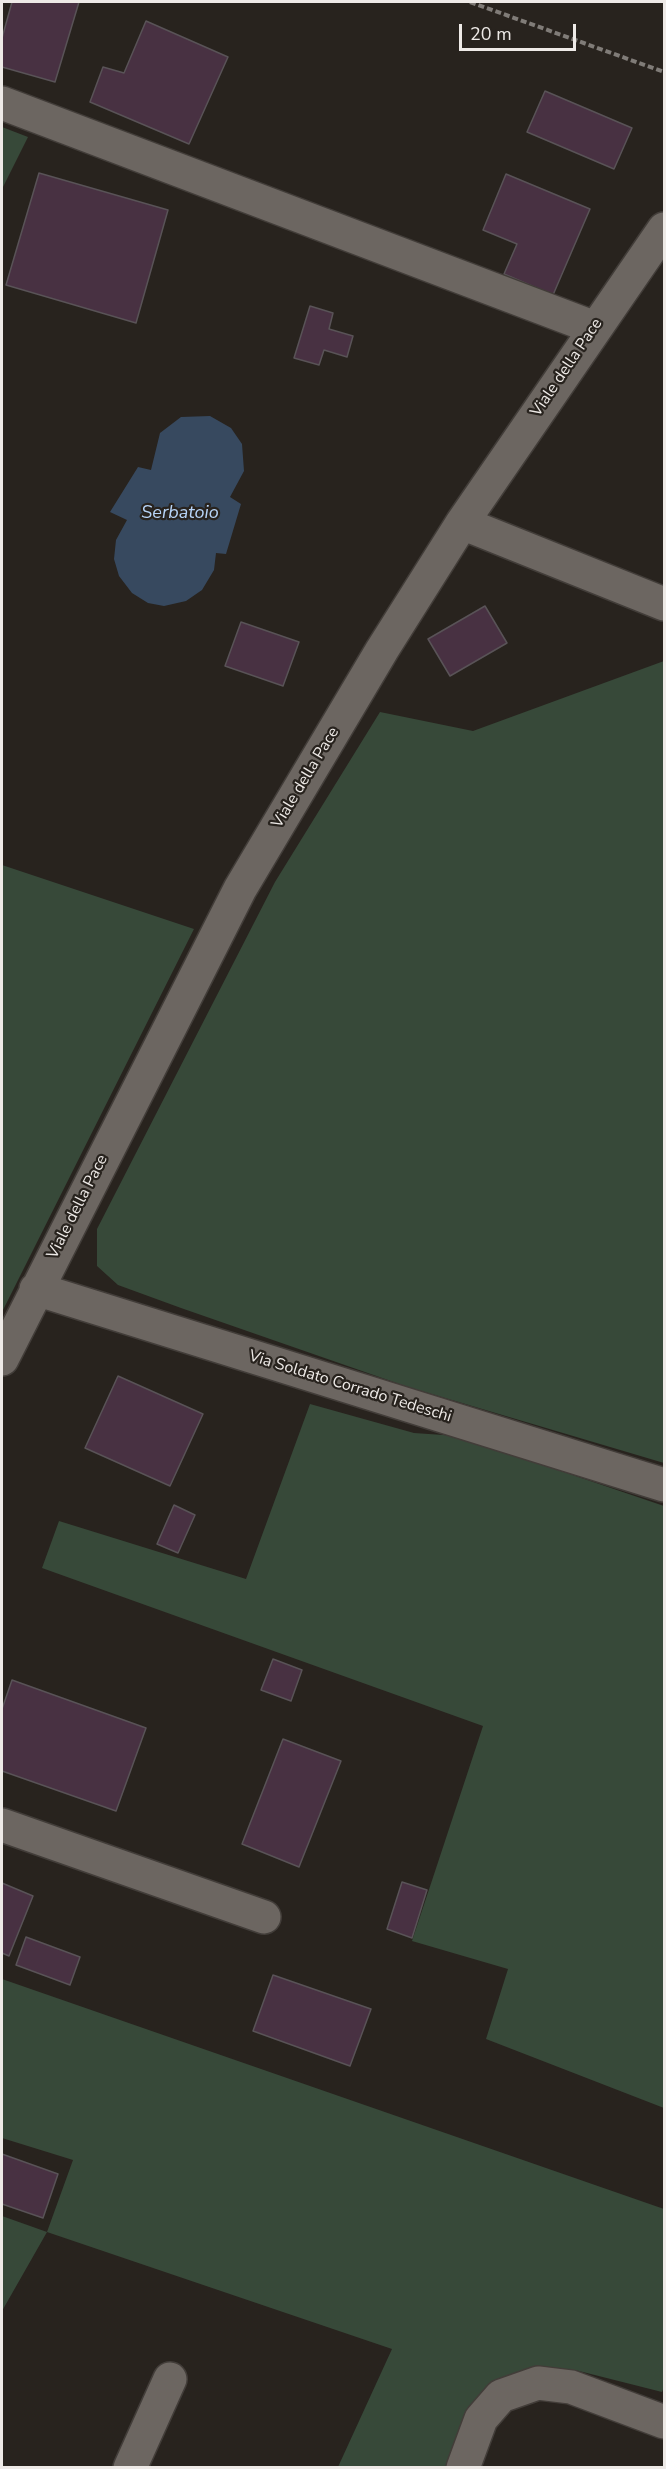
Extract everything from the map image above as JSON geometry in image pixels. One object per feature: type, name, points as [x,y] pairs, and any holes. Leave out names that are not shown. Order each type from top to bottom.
[{"type":"street","points":[[2,103],[595,328]]},
{"type":"street","name":"Viale della Pace","points":[[2,1359],[240,889],[382,650],[462,524],[664,229]]},
{"type":"street","points":[[462,524],[664,604]]},
{"type":"street","name":"Via Soldato Corrado Tedeschi","points":[[36,1289],[664,1485]]},
{"type":"street","points":[[2,1825],[264,1917]]},
{"type":"street","points":[[130,2468],[170,2379]]},
{"type":"street","points":[[463,2468],[481,2419],[501,2396],[538,2383],[571,2387],[664,2422]]},
{"type":"path","points":[[470,2],[664,72]]},
{"type":"green space","points":[[2,127],[28,137],[2,189]]},
{"type":"green space","points":[[664,661],[664,1463],[408,1387],[118,1285],[97,1266],[97,1229],[275,882],[380,712],[473,731]]},
{"type":"green space","points":[[2,865],[194,929],[2,1312]]},
{"type":"green space","points":[[310,1404],[414,1433],[458,1436],[664,1506],[664,2108],[486,2039],[508,1969],[412,1941],[483,1726],[42,1568],[59,1521],[246,1579]]},
{"type":"green space","points":[[2,1979],[664,2209],[664,2387],[662,2392],[575,2370],[527,2370],[450,2467],[338,2467],[392,2349],[47,2232],[73,2160],[2,2138]]},
{"type":"green space","points":[[2,2216],[47,2232],[2,2311]]},
{"type":"water","name":"Serbatoio","points":[[210,416],[231,428],[242,444],[244,471],[230,497],[241,504],[226,554],[216,553],[214,570],[202,590],[186,601],[164,606],[148,603],[132,593],[119,576],[114,559],[116,540],[127,520],[110,512],[138,467],[151,470],[160,433],[181,417]]},
{"type":"building","points":[[12,2],[79,2],[55,82],[2,67],[2,38]]},
{"type":"building","points":[[146,21],[228,57],[189,144],[90,102],[103,67],[124,73]]},
{"type":"building","points":[[545,91],[632,128],[614,169],[527,132]]},
{"type":"building","points":[[39,173],[168,210],[136,323],[6,285]]},
{"type":"building","points":[[506,174],[590,209],[553,295],[504,274],[517,244],[483,230]]},
{"type":"building","points":[[310,306],[333,313],[329,329],[353,336],[347,357],[324,350],[319,365],[294,358]]},
{"type":"building","points":[[485,606],[507,643],[450,676],[428,639]]},
{"type":"building","points":[[241,622],[299,642],[283,686],[225,666]]},
{"type":"building","points":[[118,1376],[203,1414],[170,1486],[85,1448]]},
{"type":"building","points":[[174,1505],[195,1515],[178,1553],[157,1544]]},
{"type":"building","points":[[273,1659],[302,1670],[291,1701],[261,1690]]},
{"type":"building","points":[[12,1680],[146,1728],[116,1811],[2,1771],[2,1709]]},
{"type":"building","points":[[283,1739],[341,1761],[299,1867],[242,1844]]},
{"type":"building","points":[[402,1882],[427,1890],[412,1938],[387,1929]]},
{"type":"building","points":[[2,1883],[33,1896],[9,1956],[2,1953]]},
{"type":"building","points":[[26,1937],[80,1957],[70,1985],[16,1965]]},
{"type":"building","points":[[273,1975],[371,2009],[350,2066],[253,2031]]},
{"type":"building","points":[[2,2154],[58,2174],[43,2218],[2,2204]]}]
